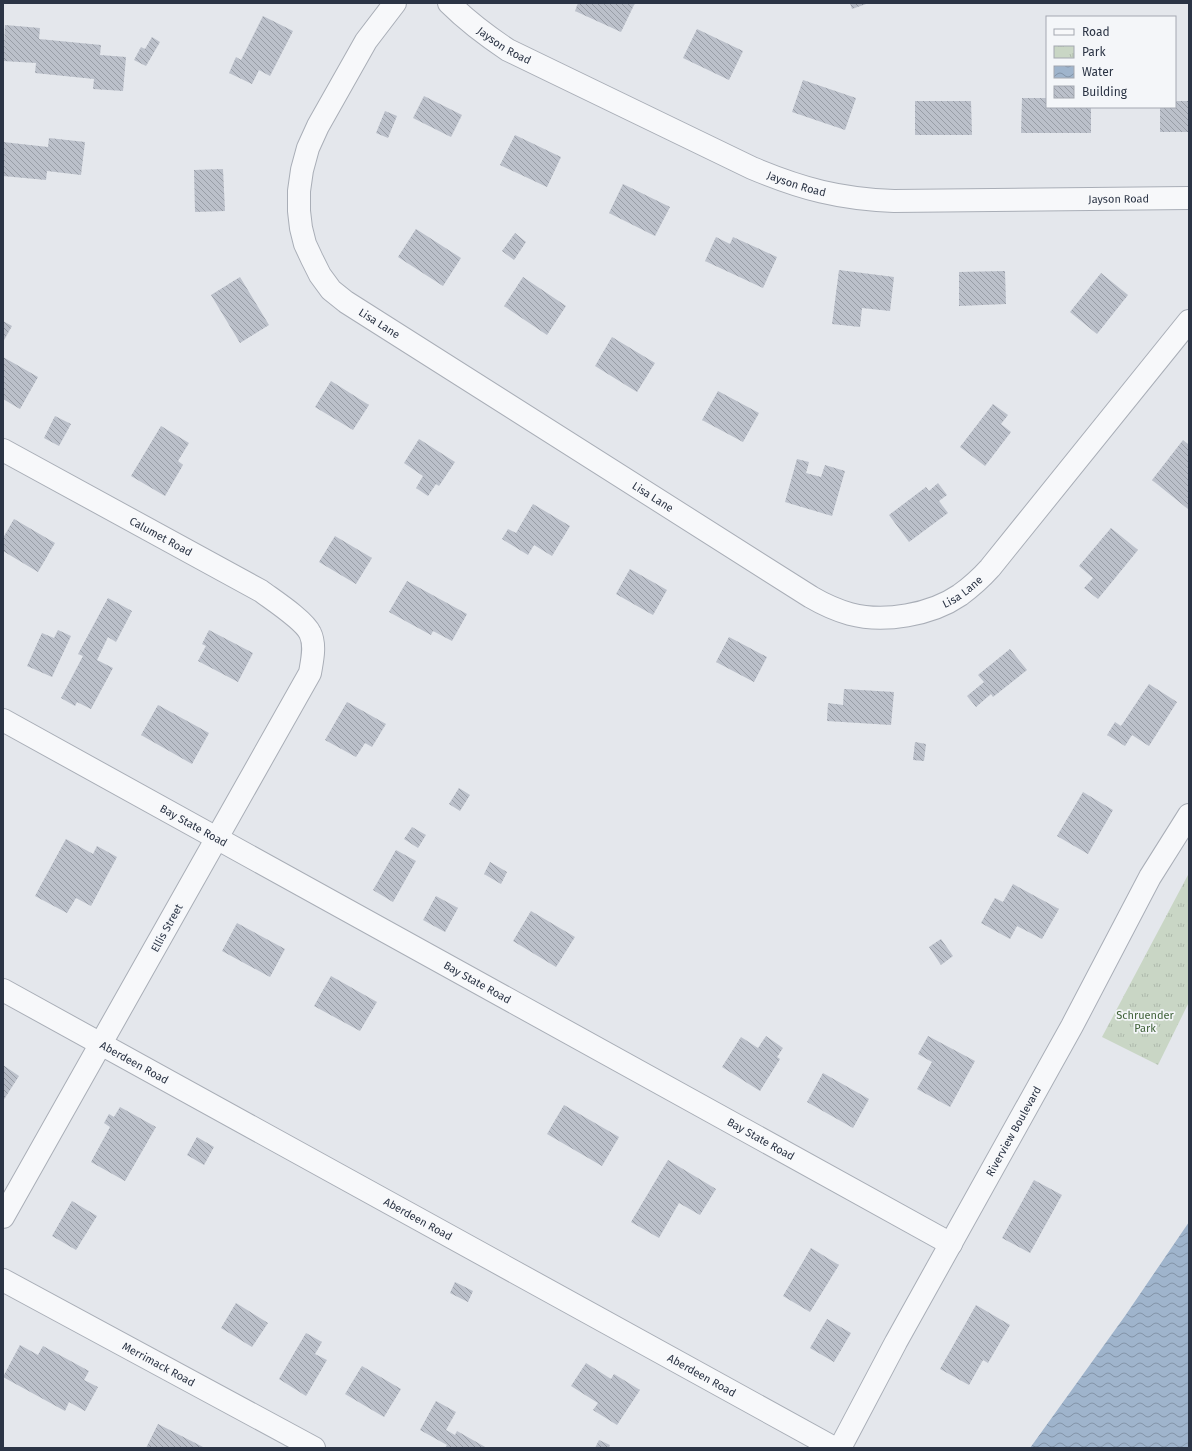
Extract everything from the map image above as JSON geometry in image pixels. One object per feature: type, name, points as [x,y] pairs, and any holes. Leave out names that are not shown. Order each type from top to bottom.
[{"type":"street","name":"Lisa Lane","points":[[395,3],[366,40],[318,126],[308,148],[302,170],[299,191],[299,211],[301,228],[312,259],[320,275],[331,290],[346,302],[811,597],[838,610],[865,617],[879,618],[906,615],[935,607],[948,601],[959,595],[976,582],[995,562],[1189,321]]},
{"type":"street","name":"Jayson Road","points":[[450,3],[463,17],[485,34],[514,53],[752,168],[791,184],[812,190],[853,199],[894,201],[1189,198]]},
{"type":"street","name":"Calumet Road","points":[[3,450],[261,591],[289,612],[310,633]]},
{"type":"street","name":"Ellis Street","points":[[3,1217],[310,673],[313,651],[310,633]]},
{"type":"street","name":"Bay State Road","points":[[3,720],[951,1244]]},
{"type":"street","name":"Riverview Boulevard","points":[[840,1448],[896,1342],[1072,1026],[1150,877],[1189,815]]},
{"type":"street","name":"Aberdeen Road","points":[[3,990],[834,1448]]},
{"type":"street","name":"Merrimack Road","points":[[3,1280],[314,1448]]},
{"type":"green space","name":"Schruender Park","points":[[1189,873],[1189,1002],[1158,1065],[1102,1037]]},
{"type":"water","points":[[1189,1222],[1189,1448],[1030,1448],[1125,1316]]},
{"type":"building","points":[[578,3],[635,3],[621,32],[575,11]]},
{"type":"building","points":[[850,3],[869,3],[852,9]]},
{"type":"building","points":[[263,16],[293,31],[270,76],[259,70],[252,84],[229,73],[236,57],[241,60]]},
{"type":"building","points":[[5,25],[40,28],[39,39],[101,45],[100,55],[126,57],[123,91],[93,89],[94,79],[35,73],[36,63],[3,61]]},
{"type":"building","points":[[697,29],[743,51],[729,80],[683,58]]},
{"type":"building","points":[[152,37],[160,42],[146,66],[134,60],[141,47],[145,49]]},
{"type":"building","points":[[803,80],[856,98],[845,130],[792,112]]},
{"type":"building","points":[[424,96],[462,115],[451,137],[413,118]]},
{"type":"building","points":[[1022,98],[1046,98],[1046,108],[1091,108],[1091,133],[1021,133]]},
{"type":"building","points":[[915,101],[971,101],[972,135],[915,135]]},
{"type":"building","points":[[1176,101],[1189,101],[1189,132],[1160,132],[1160,108],[1176,108]]},
{"type":"building","points":[[385,111],[397,116],[388,138],[376,133]]},
{"type":"building","points":[[515,135],[561,157],[547,187],[500,165]]},
{"type":"building","points":[[49,138],[85,142],[81,175],[47,171],[46,180],[3,176],[3,142],[48,147]]},
{"type":"building","points":[[223,169],[225,211],[195,212],[194,170]]},
{"type":"building","points":[[623,184],[670,207],[655,236],[609,213]]},
{"type":"building","points":[[416,229],[461,258],[443,286],[398,257]]},
{"type":"building","points":[[515,233],[526,242],[514,260],[502,251]]},
{"type":"building","points":[[716,237],[730,244],[733,237],[777,257],[763,288],[705,261]]},
{"type":"building","points":[[839,270],[894,277],[890,311],[862,308],[860,327],[832,324]]},
{"type":"building","points":[[1005,271],[1006,304],[959,306],[959,272]]},
{"type":"building","points":[[1101,273],[1128,295],[1097,334],[1070,312]]},
{"type":"building","points":[[240,277],[269,325],[240,343],[211,295]]},
{"type":"building","points":[[523,277],[566,306],[547,335],[504,306]]},
{"type":"building","points":[[3,321],[12,326],[3,342]]},
{"type":"building","points":[[612,337],[655,363],[637,392],[595,366]]},
{"type":"building","points":[[3,357],[38,377],[20,409],[3,399]]},
{"type":"building","points":[[331,381],[369,405],[353,430],[315,407]]},
{"type":"building","points":[[718,391],[759,413],[743,442],[702,420]]},
{"type":"building","points":[[993,404],[1008,415],[1001,424],[1011,432],[985,466],[960,447]]},
{"type":"building","points":[[55,416],[71,424],[59,446],[44,438]]},
{"type":"building","points":[[161,426],[189,443],[178,461],[183,465],[165,496],[131,476]]},
{"type":"building","points":[[419,439],[455,462],[439,486],[436,484],[428,496],[416,488],[423,476],[404,463]]},
{"type":"building","points":[[1183,440],[1189,445],[1188,509],[1152,480]]},
{"type":"building","points":[[797,459],[809,462],[806,473],[821,477],[825,465],[845,471],[832,516],[785,502]]},
{"type":"building","points":[[938,483],[947,495],[939,501],[948,513],[909,542],[889,515],[926,487],[929,491]]},
{"type":"building","points":[[533,504],[570,526],[552,556],[534,545],[528,555],[502,539],[508,529],[516,533]]},
{"type":"building","points":[[14,519],[55,543],[38,572],[3,551],[3,538]]},
{"type":"building","points":[[1111,528],[1138,550],[1098,599],[1084,588],[1093,578],[1079,566]]},
{"type":"building","points":[[335,536],[372,558],[356,584],[319,562]]},
{"type":"building","points":[[630,569],[667,590],[653,615],[616,594]]},
{"type":"building","points":[[407,581],[467,614],[452,641],[433,631],[431,635],[389,612]]},
{"type":"building","points":[[108,598],[132,611],[116,642],[108,637],[97,660],[113,668],[91,709],[77,702],[75,706],[61,698],[83,656],[78,654]]},
{"type":"building","points":[[58,630],[71,636],[52,677],[27,666],[42,633],[54,638]]},
{"type":"building","points":[[209,630],[253,653],[238,682],[198,661],[206,646],[202,644]]},
{"type":"building","points":[[729,637],[767,657],[754,682],[716,662]]},
{"type":"building","points":[[1010,649],[1027,670],[993,697],[991,694],[976,707],[967,696],[984,682],[978,675]]},
{"type":"building","points":[[1149,684],[1177,702],[1149,746],[1132,735],[1125,746],[1107,735],[1115,722],[1121,726]]},
{"type":"building","points":[[844,689],[894,692],[891,725],[827,721],[828,703],[843,705]]},
{"type":"building","points":[[347,702],[386,724],[372,747],[365,743],[356,757],[325,740]]},
{"type":"building","points":[[158,705],[209,733],[192,764],[141,735]]},
{"type":"building","points":[[915,742],[926,744],[924,761],[913,760]]},
{"type":"building","points":[[459,788],[470,795],[460,811],[449,804]]},
{"type":"building","points":[[1083,792],[1113,810],[1088,854],[1057,836]]},
{"type":"building","points":[[412,827],[426,835],[418,848],[404,839]]},
{"type":"building","points":[[66,839],[93,854],[97,846],[117,857],[91,906],[76,898],[67,913],[35,896]]},
{"type":"building","points":[[396,850],[416,861],[393,902],[373,890]]},
{"type":"building","points":[[490,862],[507,872],[501,884],[484,874]]},
{"type":"building","points":[[1013,884],[1059,909],[1042,939],[1017,926],[1010,939],[981,923],[995,898],[1003,902]]},
{"type":"building","points":[[436,896],[458,908],[445,932],[423,920]]},
{"type":"building","points":[[531,911],[575,937],[556,967],[513,941]]},
{"type":"building","points":[[237,923],[285,949],[270,977],[222,951]]},
{"type":"building","points":[[941,939],[953,956],[941,965],[929,947]]},
{"type":"building","points":[[331,976],[377,1002],[360,1031],[314,1006]]},
{"type":"building","points":[[766,1036],[783,1048],[777,1057],[780,1059],[760,1091],[722,1067],[741,1037],[758,1048]]},
{"type":"building","points":[[928,1036],[975,1061],[950,1107],[917,1089],[932,1062],[918,1054]]},
{"type":"building","points":[[3,1065],[19,1076],[3,1101]]},
{"type":"building","points":[[823,1073],[869,1099],[853,1128],[807,1102]]},
{"type":"building","points":[[564,1105],[619,1137],[602,1166],[547,1134]]},
{"type":"building","points":[[120,1107],[156,1127],[125,1181],[91,1162],[110,1127],[104,1123],[109,1114],[114,1117]]},
{"type":"building","points":[[197,1137],[214,1147],[204,1165],[187,1155]]},
{"type":"building","points":[[668,1160],[716,1189],[700,1215],[679,1203],[659,1238],[631,1222]]},
{"type":"building","points":[[1034,1180],[1062,1195],[1030,1253],[1002,1238]]},
{"type":"building","points":[[72,1201],[97,1216],[76,1250],[52,1236]]},
{"type":"building","points":[[811,1248],[839,1265],[810,1312],[783,1296]]},
{"type":"building","points":[[455,1282],[473,1291],[468,1302],[450,1293]]},
{"type":"building","points":[[236,1303],[268,1323],[252,1347],[221,1328]]},
{"type":"building","points":[[976,1305],[1010,1325],[988,1363],[983,1360],[969,1385],[940,1369]]},
{"type":"building","points":[[827,1319],[851,1333],[834,1362],[810,1348]]},
{"type":"building","points":[[306,1333],[322,1342],[315,1354],[327,1360],[306,1396],[279,1379]]},
{"type":"building","points":[[20,1345],[38,1355],[43,1346],[89,1371],[84,1380],[98,1387],[85,1411],[69,1402],[65,1411],[3,1377]]},
{"type":"building","points":[[586,1363],[611,1379],[614,1374],[640,1390],[617,1425],[593,1410],[598,1403],[571,1386]]},
{"type":"building","points":[[362,1366],[401,1389],[384,1417],[345,1394]]},
{"type":"building","points":[[436,1401],[456,1412],[446,1430],[455,1435],[457,1431],[487,1448],[445,1448],[447,1445],[420,1430]]},
{"type":"building","points":[[158,1424],[205,1448],[146,1448]]},
{"type":"building","points":[[599,1440],[610,1445],[609,1448],[595,1448]]}]
